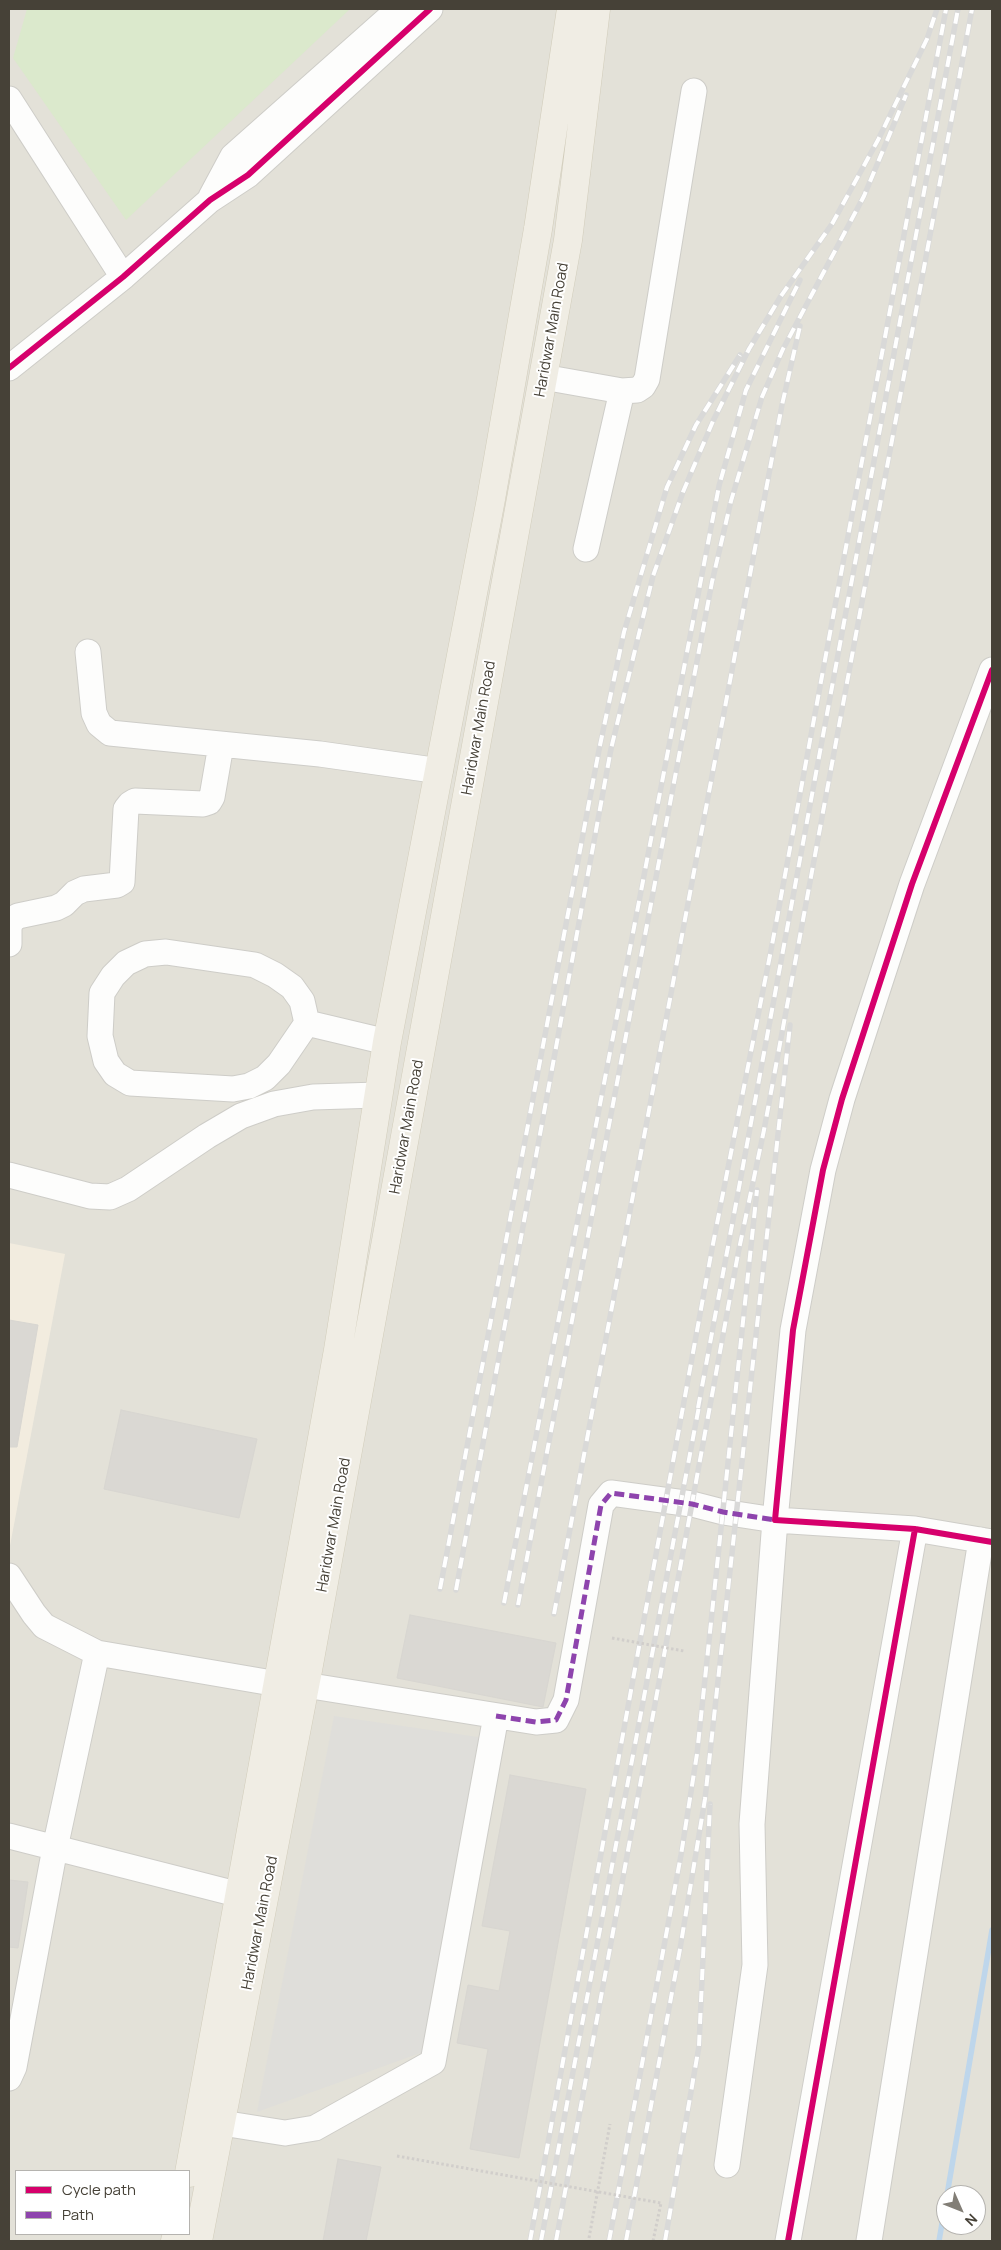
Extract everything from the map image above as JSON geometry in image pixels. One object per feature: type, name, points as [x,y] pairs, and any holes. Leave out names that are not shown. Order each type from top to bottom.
[{"type":"main road","name":"Haridwar Main Road","points":[[198,2241],[222,2123],[278,1684],[338,1350],[387,1042],[458,677],[536,239],[571,9]]},
{"type":"main road","name":"Haridwar Main Road","points":[[190,2170],[252,1898],[305,1685],[568,240],[596,9]]},
{"type":"main road","points":[[458,677],[488,683]]},
{"type":"main road","points":[[296,1587],[322,1592]]},
{"type":"street","points":[[210,200],[233,156],[399,9]]},
{"type":"street","points":[[9,368],[123,277],[210,200],[248,175],[430,9]]},
{"type":"street","points":[[543,377],[622,391],[637,390],[643,386],[647,379],[694,91]]},
{"type":"street","points":[[9,98],[123,277]]},
{"type":"street","points":[[586,549],[622,391]]},
{"type":"street","points":[[88,652],[94,713],[99,724],[110,733],[320,754],[440,771]]},
{"type":"street","points":[[727,2166],[755,1965],[752,1824],[775,1520],[793,1330],[823,1170],[842,1099],[912,884],[992,670]]},
{"type":"street","points":[[9,944],[9,926],[12,920],[18,916],[56,908],[64,904],[75,893],[84,889],[117,885],[122,882],[126,809],[130,804],[135,802],[203,804],[209,802],[212,797],[221,745]]},
{"type":"street","points":[[174,953],[255,965],[275,975],[292,987],[302,1001],[307,1023],[279,1064],[265,1078],[249,1086],[232,1089],[130,1083],[115,1074],[106,1061],[100,1036],[102,993],[113,976],[126,963],[146,954],[174,953]]},
{"type":"street","points":[[307,1023],[387,1042]]},
{"type":"street","points":[[9,1175],[90,1196],[110,1197],[128,1189],[207,1136],[241,1116],[274,1104],[313,1097],[378,1095]]},
{"type":"street","points":[[305,1685],[536,1722],[556,1720],[566,1700],[601,1505],[611,1493],[692,1504],[723,1512],[775,1520],[915,1529],[987,1541],[869,2241]]},
{"type":"street","points":[[788,2241],[915,1529]]},
{"type":"street","points":[[9,1576],[44,1626],[97,1653],[278,1684]]},
{"type":"street","points":[[9,2078],[14,2068],[55,1848],[97,1653]]},
{"type":"street","points":[[222,2123],[284,2133],[315,2128],[433,2062],[496,1716]]},
{"type":"street","points":[[9,1836],[252,1898]]},
{"type":"path","points":[[612,1638],[684,1651]]},
{"type":"path","points":[[589,2238],[610,2124]]},
{"type":"path","points":[[397,2156],[661,2203],[653,2241]]},
{"type":"shaded area","points":[[9,9],[992,9],[992,2241],[9,2241]]},
{"type":"shaded area","points":[[9,1243],[65,1254],[9,1551]]},
{"type":"shaded area","points":[[334,1716],[485,1738],[423,2052],[257,2112]]},
{"type":"green space","points":[[27,9],[350,9],[126,220],[13,58]]},
{"type":"building","points":[[9,1320],[38,1325],[17,1447],[9,1447]]},
{"type":"building","points":[[121,1410],[257,1439],[239,1518],[104,1489]]},
{"type":"building","points":[[410,1615],[556,1643],[543,1707],[397,1678]]},
{"type":"building","points":[[510,1775],[586,1789],[519,2158],[470,2149],[488,2049],[457,2043],[468,1985],[499,1991],[510,1931],[482,1926]]},
{"type":"building","points":[[9,1880],[28,1882],[18,1948],[9,1947]]},
{"type":"building","points":[[338,2159],[381,2167],[366,2241],[323,2241]]},
{"type":"waterway","points":[[949,2185],[992,1930]]},
{"type":"waterway","points":[[939,2241],[940,2235]]},
{"type":"railway","points":[[456,1590],[611,749],[653,576],[683,492],[713,421],[749,349],[781,296],[832,224],[878,140],[927,39],[937,9]]},
{"type":"railway","points":[[530,2241],[712,1249],[772,945],[946,9]]},
{"type":"railway","points":[[698,1408],[958,9]]},
{"type":"railway","points":[[556,2241],[738,1254],[764,1130],[972,9]]},
{"type":"railway","points":[[518,1605],[712,582],[731,501],[762,397],[783,349],[864,196],[906,95]]},
{"type":"railway","points":[[504,1603],[719,486],[746,390],[800,280]]},
{"type":"railway","points":[[554,1614],[782,405],[800,326]]},
{"type":"railway","points":[[440,1589],[599,750],[624,632],[667,487],[696,425],[740,355]]},
{"type":"railway","points":[[626,2241],[680,1949],[705,1799],[790,1025]]},
{"type":"railway","points":[[609,2241],[681,1855],[697,1754],[757,1190]]},
{"type":"railway","points":[[541,2241],[700,1401]]},
{"type":"railway","points":[[665,2241],[699,2046],[710,1804]]},
{"type":"marked path","points":[[496,1716],[536,1722],[556,1720],[566,1700],[601,1505],[611,1493],[692,1504],[723,1512],[775,1520]]},
{"type":"cycle path","points":[[9,368],[123,277],[210,200],[248,175],[430,9]]},
{"type":"cycle path","points":[[992,670],[912,884],[842,1099],[823,1170],[793,1330],[775,1520],[915,1529],[992,1542]]},
{"type":"cycle path","points":[[788,2241],[915,1529]]}]
